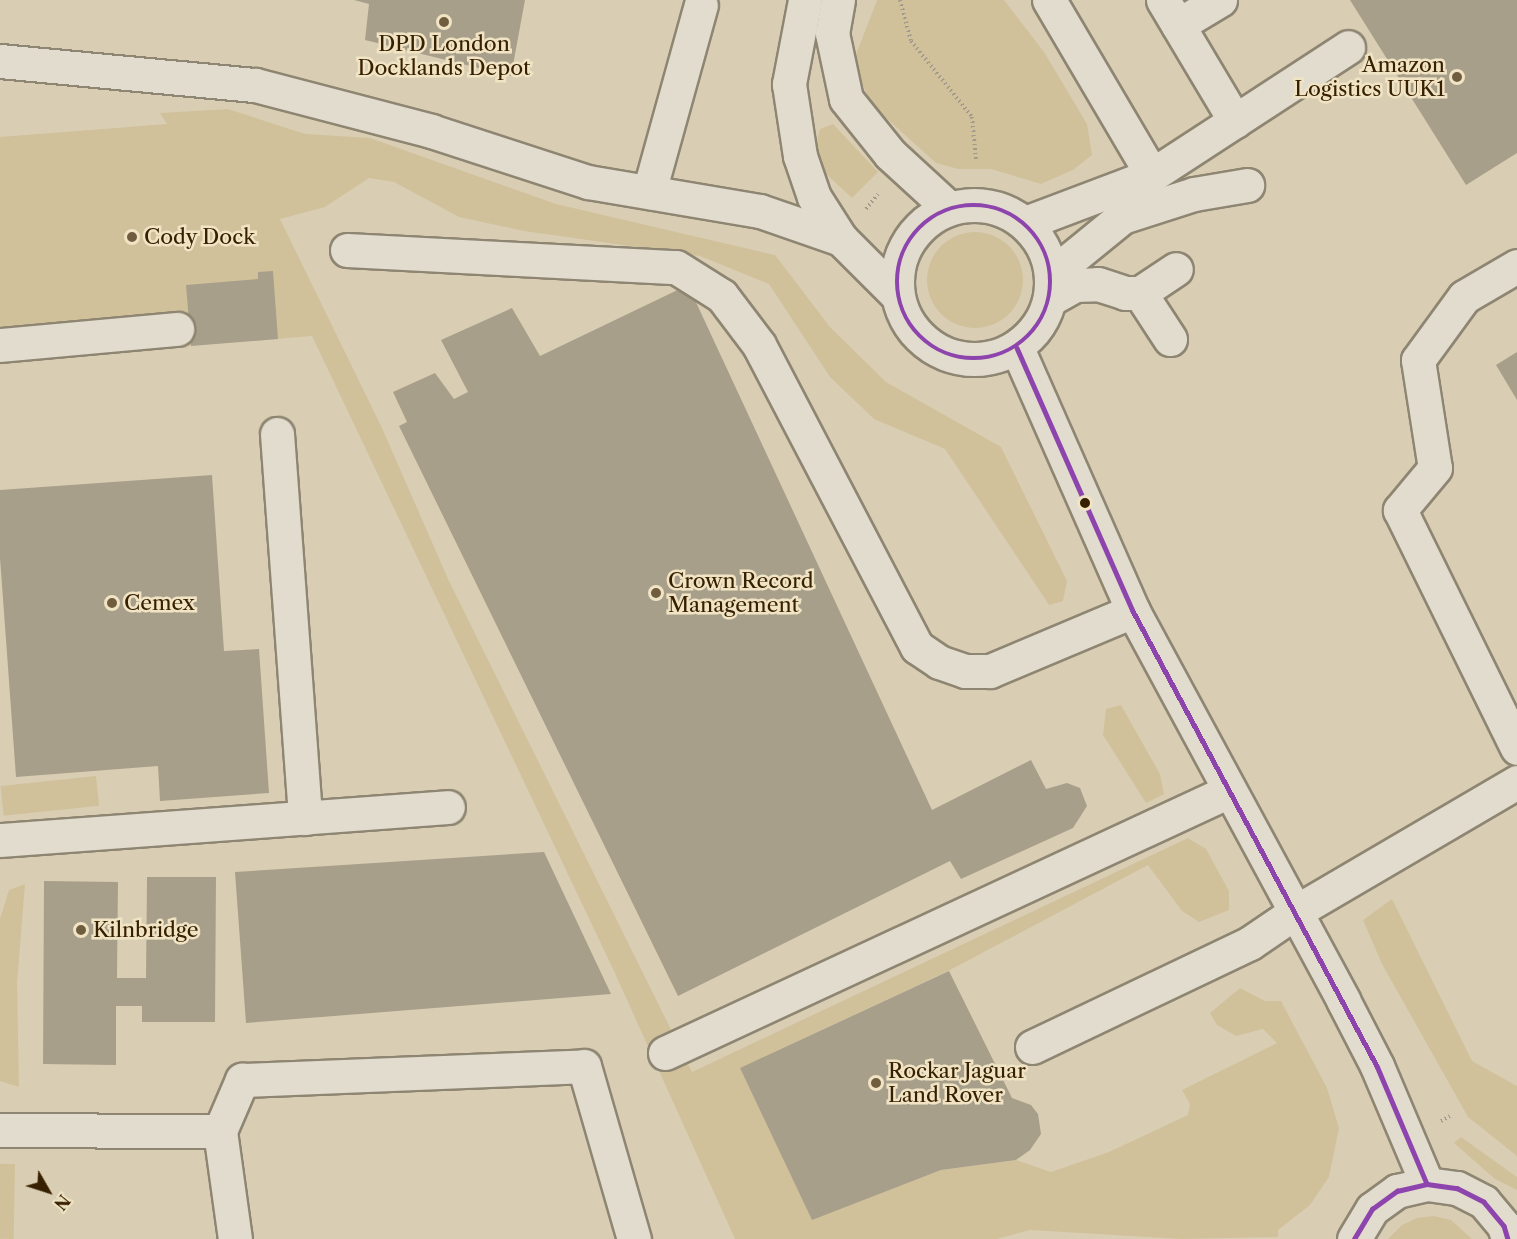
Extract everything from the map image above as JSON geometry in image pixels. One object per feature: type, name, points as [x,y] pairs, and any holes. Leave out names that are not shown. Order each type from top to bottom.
[{"type":"street","points":[[838,0],[832,33],[846,99],[890,154],[949,208]]},
{"type":"street","points":[[1049,0],[1152,175]]},
{"type":"street","points":[[1220,0],[1170,12],[1224,127]]},
{"type":"street","points":[[649,192],[701,5]]},
{"type":"street","points":[[803,10],[789,84],[800,156],[813,197],[841,239],[897,295]]},
{"type":"street","points":[[1025,223],[1152,175],[1348,47]]},
{"type":"street","points":[[0,61],[255,86],[431,131],[588,182],[760,211],[841,239]]},
{"type":"street","points":[[1050,287],[1122,217],[1194,195],[1247,185]]},
{"type":"street","points":[[975,204],[1002,209],[1025,223],[1048,255],[1050,287],[1035,332],[1017,348],[992,359],[965,360],[939,352],[923,342],[906,320],[897,295],[898,268],[907,242],[922,224],[949,208],[975,204]]},
{"type":"street","points":[[347,250],[676,267],[722,296],[759,345],[917,647],[939,662],[965,671],[990,671],[1133,611]]},
{"type":"street","points":[[1517,266],[1464,297],[1418,360],[1434,468],[1400,510],[1517,748]]},
{"type":"street","points":[[1050,287],[1098,284],[1125,293],[1140,293],[1176,269]]},
{"type":"street","points":[[1140,293],[1170,339]]},
{"type":"street","points":[[0,345],[177,329]]},
{"type":"street","points":[[1017,348],[1133,611],[1229,791],[1297,911],[1377,1066],[1427,1184]]},
{"type":"street","points":[[277,434],[305,818]]},
{"type":"street","points":[[1032,1047],[1250,943],[1297,911],[1517,782]]},
{"type":"street","points":[[665,1053],[1229,791]]},
{"type":"street","points":[[0,840],[448,807]]},
{"type":"street","points":[[235,1239],[220,1131],[242,1080],[584,1066],[633,1239]]},
{"type":"street","points":[[0,1130],[220,1131]]},
{"type":"street","points":[[1354,1239],[1372,1209],[1397,1191],[1427,1184],[1466,1193],[1484,1202],[1510,1230]]},
{"type":"path","points":[[900,0],[912,41],[972,117],[976,159]]},
{"type":"path","points":[[864,210],[882,189]]},
{"type":"shaded area","points":[[877,0],[1004,0],[1044,52],[1087,124],[1092,155],[1073,170],[1041,184],[991,169],[958,169],[936,163],[873,106],[852,65]]},
{"type":"shaded area","points":[[228,109],[305,134],[370,138],[556,204],[775,255],[830,327],[886,382],[1001,447],[1067,581],[1063,601],[1049,605],[945,449],[874,419],[830,377],[769,284],[700,256],[524,231],[459,217],[394,182],[369,178],[325,207],[280,219],[382,428],[449,581],[692,1072],[1188,838],[1206,849],[1229,891],[1229,910],[1199,922],[1182,911],[1148,865],[948,971],[740,1068],[812,1219],[941,1170],[1016,1160],[1051,1172],[1109,1152],[1188,1115],[1190,1104],[1182,1090],[1277,1043],[1263,1029],[1236,1036],[1217,1025],[1210,1013],[1240,988],[1265,1001],[1281,1001],[1327,1088],[1339,1128],[1329,1177],[1310,1205],[1278,1230],[1278,1237],[1181,1239],[1030,1230],[997,1239],[735,1239],[613,969],[312,336],[0,361],[0,137],[167,124],[160,113]]},
{"type":"shaded area","points":[[833,124],[878,172],[852,198],[825,173],[816,146],[820,129]]},
{"type":"shaded area","points":[[966,232],[984,232],[1002,240],[1015,253],[1023,271],[1020,299],[1002,320],[984,328],[966,328],[948,320],[935,307],[927,289],[927,271],[935,253],[948,240]]},
{"type":"shaded area","points":[[1121,705],[1160,774],[1164,794],[1146,803],[1103,735],[1106,709]]},
{"type":"shaded area","points":[[96,776],[99,806],[4,816],[1,786]]},
{"type":"shaded area","points":[[25,884],[17,983],[19,1087],[0,1081],[0,919],[9,890]]},
{"type":"shaded area","points":[[1392,899],[1472,1061],[1517,1086],[1517,1156],[1468,1117],[1382,964],[1363,920]]},
{"type":"shaded area","points":[[1461,1137],[1517,1177],[1517,1190],[1495,1179],[1454,1143]]},
{"type":"shaded area","points":[[0,1164],[15,1164],[14,1239],[0,1239]]},
{"type":"shaded area","points":[[1434,1216],[1451,1220],[1472,1239],[1388,1239],[1402,1225],[1417,1218]]},
{"type":"building","name":"DPD London Docklands Depot","points":[[354,0],[525,0],[511,76],[365,40],[369,4]]},
{"type":"building","name":"Amazon Logistics UUK1","points":[[1350,0],[1517,0],[1517,153],[1466,185]]},
{"type":"building","points":[[273,271],[278,339],[191,346],[186,285],[258,279],[258,272]]},
{"type":"building","name":"Crown Record Management","points":[[688,285],[932,810],[1031,760],[1046,789],[1067,783],[1080,788],[1087,806],[1073,828],[961,879],[950,861],[678,996],[399,426],[407,422],[393,392],[435,373],[454,399],[468,392],[441,340],[512,308],[540,356]]},
{"type":"building","points":[[1517,352],[1517,400],[1496,365]]},
{"type":"building","name":"Cemex","points":[[212,475],[224,651],[259,649],[269,793],[160,801],[158,766],[16,777],[0,558],[0,490]]},
{"type":"building","points":[[544,852],[611,994],[246,1023],[235,872]]},
{"type":"building","name":"Kilnbridge","points":[[147,877],[216,877],[215,1022],[142,1022],[142,1006],[116,1006],[116,1065],[43,1064],[44,881],[118,882],[117,978],[146,978]]},
{"type":"building","name":"Rockar Jaguar Land Rover","points":[[949,971],[1012,1098],[1031,1105],[1038,1114],[1041,1134],[1030,1150],[1016,1160],[941,1170],[812,1220],[740,1068]]},
{"type":"transit line","points":[[974,205],[1004,210],[1029,227],[1046,252],[1051,282],[1046,312],[1029,337],[1004,354],[974,359],[944,354],[919,337],[902,312],[897,282],[902,252],[919,227],[944,210],[974,205]]},
{"type":"transit line","points":[[1017,348],[1133,611],[1377,1066],[1427,1184]]},
{"type":"transit line","points":[[1354,1239],[1372,1209],[1397,1191],[1427,1184],[1457,1188],[1484,1202],[1504,1226],[1508,1239]]},
{"type":"place","name":"DPD London Docklands Depot","points":[[444,22]]},
{"type":"place","name":"Amazon Logistics UUK1","points":[[1457,77]]},
{"type":"place","name":"Cody Dock","points":[[132,237]]},
{"type":"place","name":"Crown Record Management","points":[[656,593]]},
{"type":"place","name":"Cemex","points":[[112,603]]},
{"type":"place","name":"Kilnbridge","points":[[81,930]]},
{"type":"place","name":"Rockar Jaguar Land Rover","points":[[876,1083]]}]
